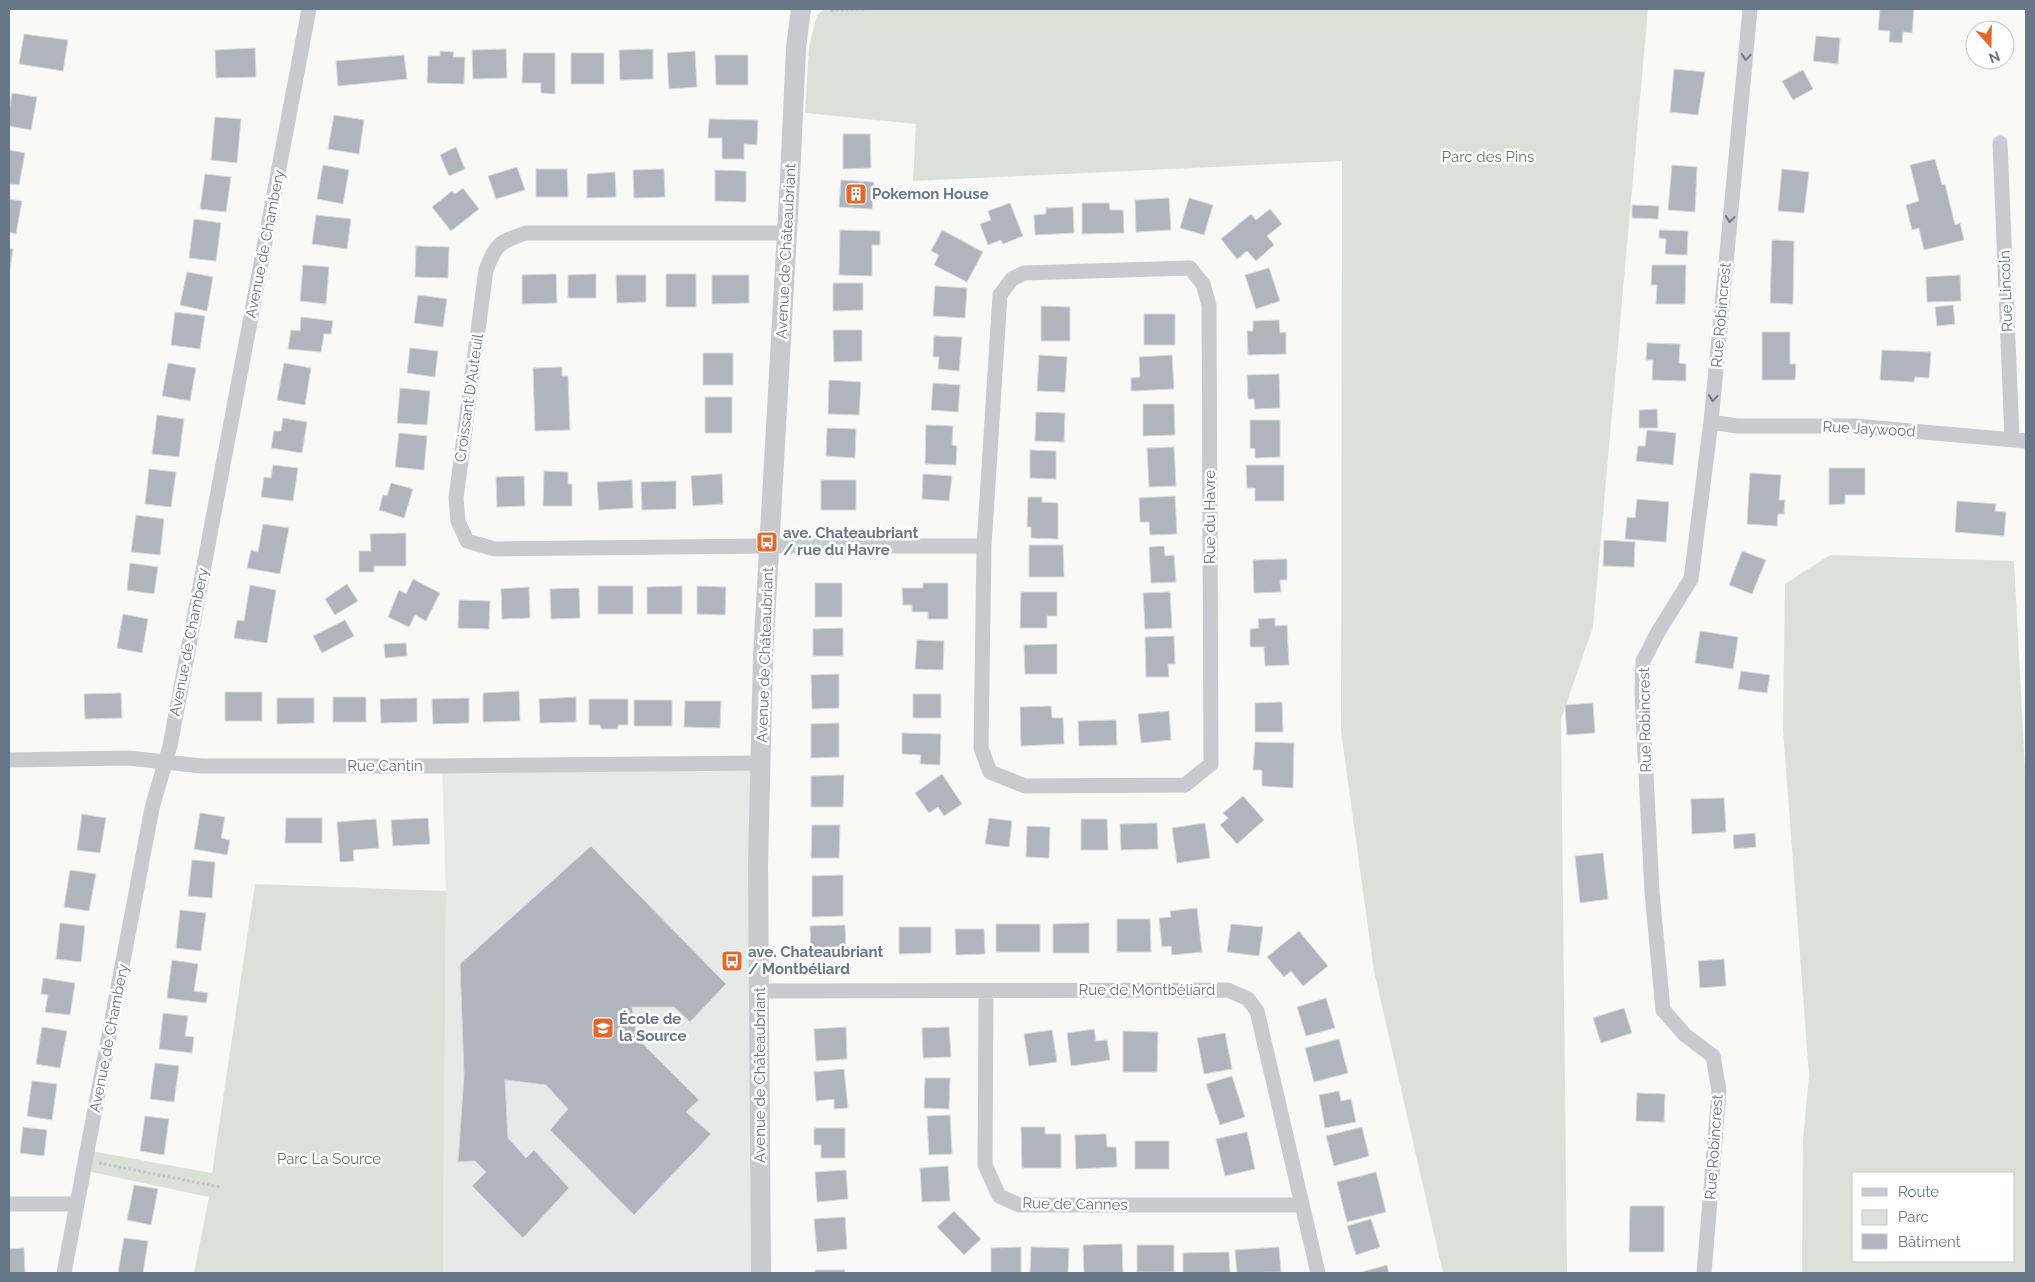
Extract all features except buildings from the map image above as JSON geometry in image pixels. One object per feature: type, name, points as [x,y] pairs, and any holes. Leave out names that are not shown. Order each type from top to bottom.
[{"type":"street","name":"Avenue de Chambery","points":[[64,1273],[87,1161],[152,808],[167,761],[309,9]]},
{"type":"street","name":"Avenue de Châteaubriant","points":[[761,1273],[758,864],[763,656],[796,48],[801,9]]},
{"type":"street","name":"Rue Robincrest","points":[[1704,1273],[1719,1091],[1713,1056],[1685,1034],[1663,1010],[1652,892],[1642,695],[1643,661],[1658,632],[1691,579],[1711,422],[1750,9]]},
{"type":"street","name":"Rue Lincoln","points":[[2000,143],[2019,440]]},
{"type":"street","name":"Croissant D'Auteuil","points":[[769,546],[495,549],[467,541],[458,521],[456,498],[486,270],[494,249],[508,239],[526,233],[787,233]]},
{"type":"street","name":"Rue du Havre","points":[[1190,268],[1203,284],[1209,305],[1211,764],[1185,785],[1025,786],[990,772],[982,748],[984,546],[1000,295],[1012,279],[1024,273],[1190,268]]},
{"type":"street","name":"Rue Jaywood","points":[[1711,422],[1737,426],[1854,426],[2019,440]]},
{"type":"street","points":[[769,546],[984,546]]},
{"type":"street","name":"Rue Cantin","points":[[9,760],[128,758],[202,766],[761,763]]},
{"type":"street","name":"Rue de Cannes","points":[[986,990],[984,1165],[999,1196],[1019,1205],[1302,1205]]},
{"type":"street","name":"Rue de Montbéliard","points":[[760,991],[1228,990],[1248,999],[1257,1011],[1318,1273]]},
{"type":"street","points":[[9,1204],[77,1204]]},
{"type":"path","points":[[831,10],[867,9]]},
{"type":"path","points":[[87,1161],[220,1187]]},
{"type":"shaded area","name":"École de la Source","points":[[761,763],[754,1273],[443,1273],[446,891],[442,768]]},
{"type":"green space","name":"Parc des Pins","points":[[825,9],[1648,9],[1593,627],[1561,719],[1567,1273],[1443,1273],[1374,971],[1341,731],[1342,161],[913,181],[916,124],[805,113],[809,47],[817,15]]},
{"type":"green space","points":[[1830,555],[2014,561],[2026,790],[2026,1273],[1802,1273],[1803,1140],[1809,1075],[1783,729],[1785,584]]},
{"type":"green space","name":"Parc La Source","points":[[255,884],[446,891],[443,1273],[194,1273],[209,1197],[87,1171],[91,1151],[212,1173]]},
{"type":"place","name":"Pokemon House","points":[[856,194]]},
{"type":"place","name":"ave. Chateaubriant / rue du Havre","points":[[767,542]]},
{"type":"place","name":"ave. Chateaubriant / Montbéliard","points":[[732,961]]},
{"type":"place","name":"École de la Source","points":[[603,1028]]}]
